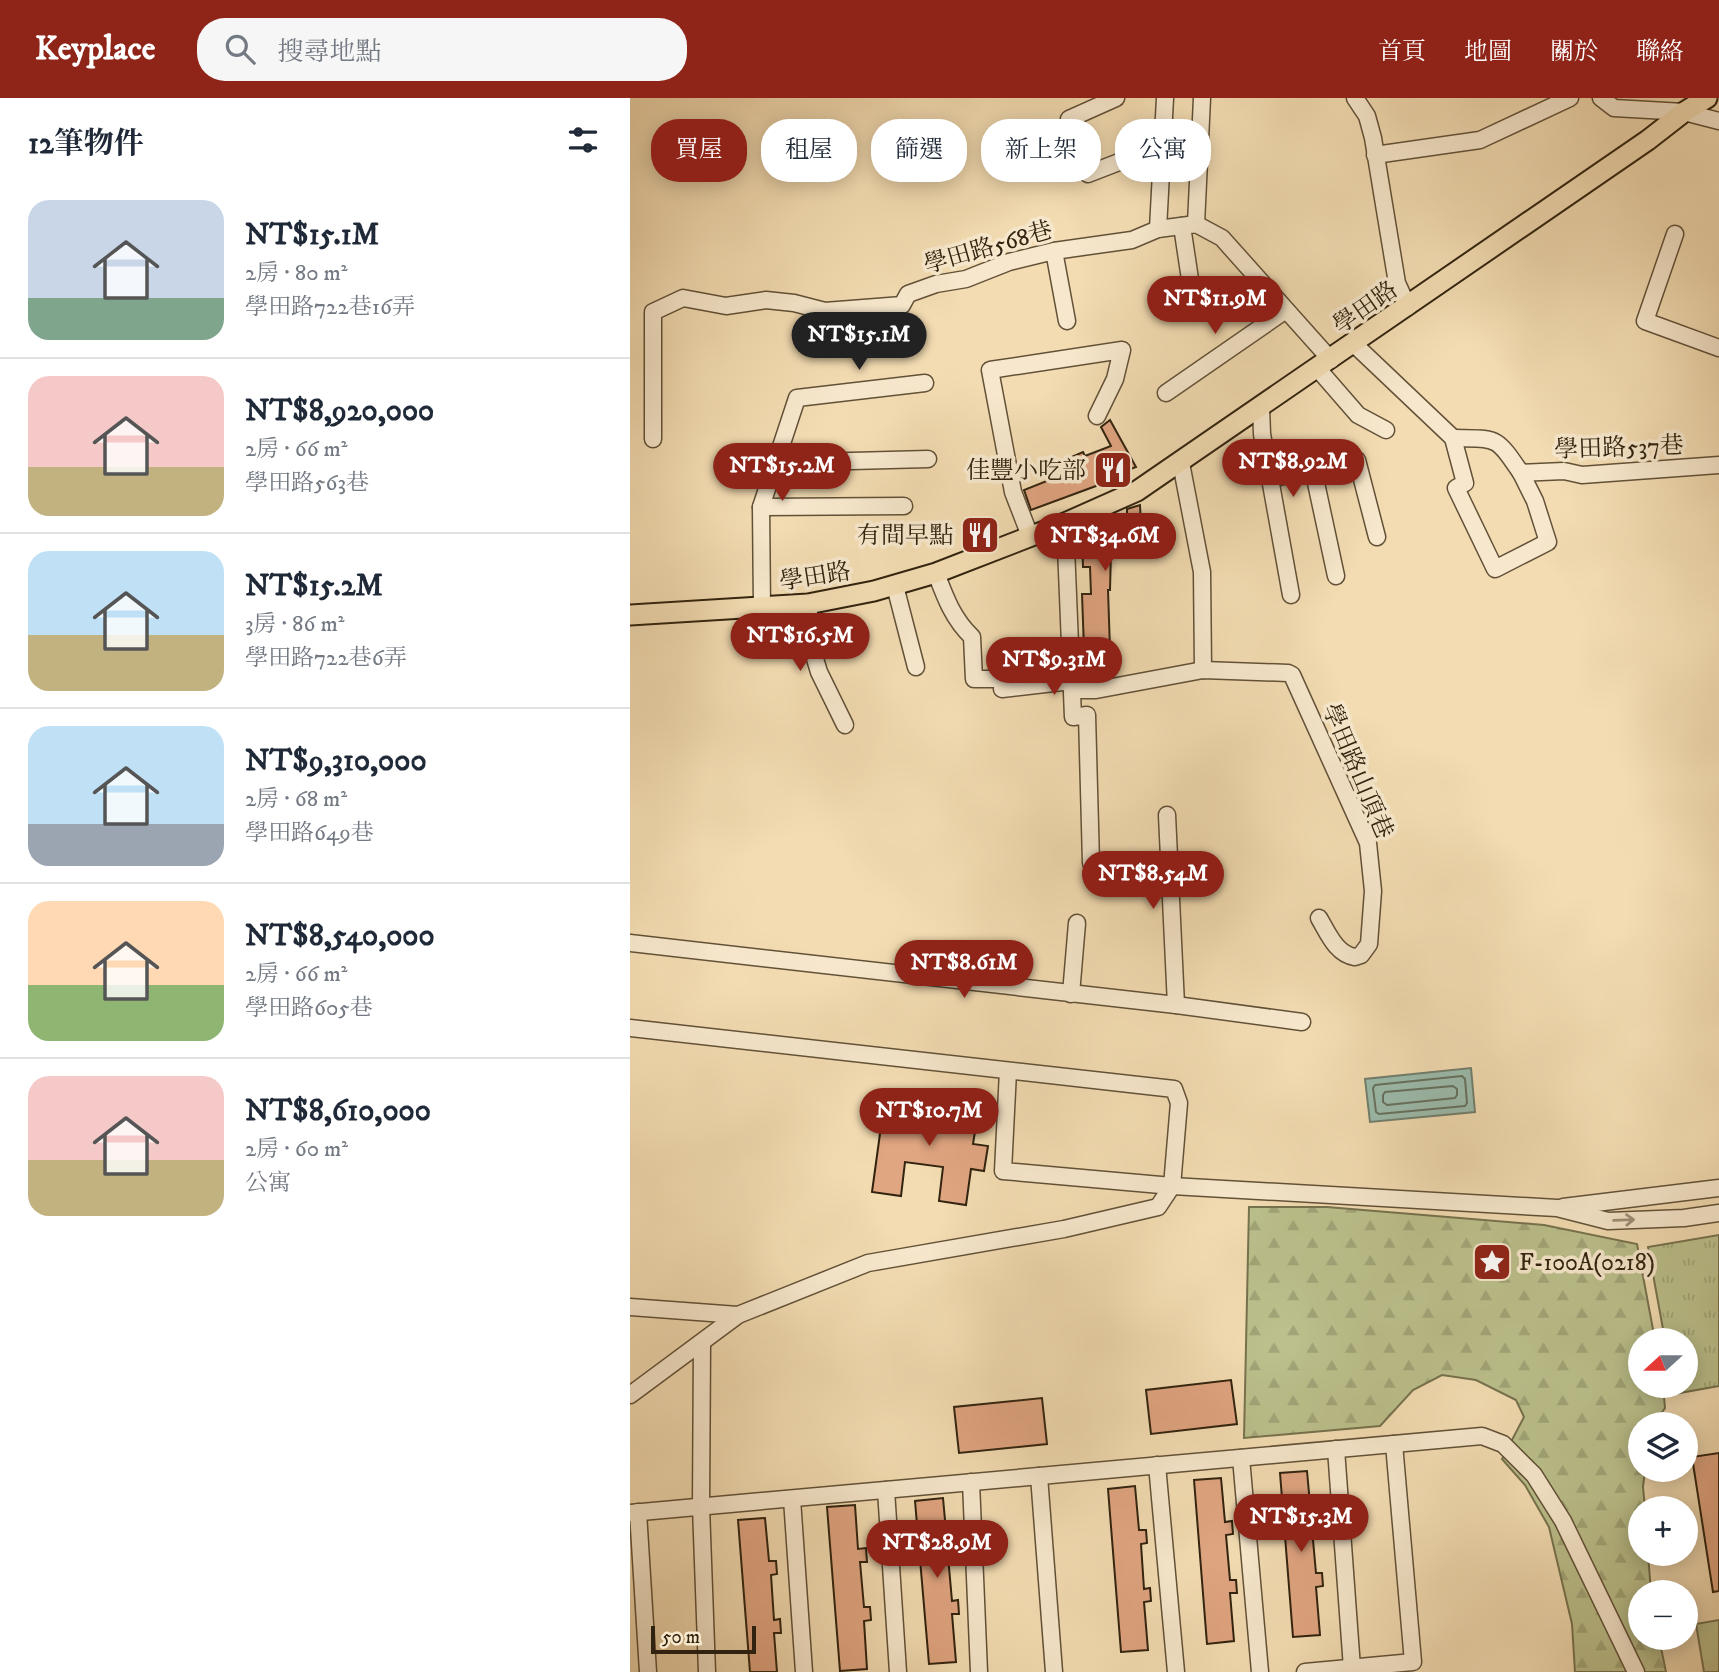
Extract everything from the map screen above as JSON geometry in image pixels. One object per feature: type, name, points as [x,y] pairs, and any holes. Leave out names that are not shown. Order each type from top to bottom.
[{"type":"main road","name":"學田路","points":[[630,615],[808,604],[895,586],[1065,523],[1137,491],[1408,307],[1707,98]]},
{"type":"street","points":[[1069,119],[1116,98]]},
{"type":"street","points":[[1164,119],[1165,98]]},
{"type":"street","points":[[1193,299],[1189,225],[1202,98]]},
{"type":"street","points":[[1355,98],[1367,116],[1397,284],[1408,307]]},
{"type":"street","points":[[1376,155],[1480,140],[1570,98]]},
{"type":"street","points":[[1601,98],[1614,108],[1684,112],[1719,121]]},
{"type":"street","points":[[1158,229],[1161,182]]},
{"type":"street","points":[[1189,225],[1222,237],[1286,310],[1359,415],[1386,430]]},
{"type":"street","name":"學田路568巷","points":[[653,439],[653,312],[660,307],[683,298],[726,306],[766,300],[794,303],[825,312],[902,305],[908,294],[936,284],[966,279],[1009,262],[1054,250],[1132,240],[1158,229],[1189,225]]},
{"type":"street","points":[[1675,234],[1645,321],[1719,348]]},
{"type":"street","points":[[1054,250],[1067,321]]},
{"type":"street","points":[[1166,393],[1286,310]]},
{"type":"street","points":[[1354,344],[1453,438]]},
{"type":"street","points":[[1030,536],[1013,492],[990,370],[1122,350],[1115,379],[1097,416]]},
{"type":"street","points":[[762,608],[761,507],[797,398],[925,383]]},
{"type":"street","points":[[1261,407],[1262,434],[1291,595]]},
{"type":"street","name":"學田路537巷","points":[[1453,438],[1489,439],[1501,444],[1521,473],[1535,501],[1548,542],[1494,569],[1456,488],[1465,483],[1453,438]]},
{"type":"street","points":[[775,463],[928,459]]},
{"type":"street","points":[[1270,478],[1357,460],[1377,537]]},
{"type":"street","points":[[1181,463],[1202,572],[1203,670]]},
{"type":"street","name":"學田路537巷","points":[[1521,473],[1564,471],[1582,475],[1719,465]]},
{"type":"street","points":[[1313,469],[1336,576]]},
{"type":"street","points":[[761,507],[904,506]]},
{"type":"street","points":[[1065,523],[1073,717],[1087,715],[1091,863]]},
{"type":"street","name":"學田路山頂巷","points":[[936,573],[947,603],[960,626],[972,638],[974,679],[1003,679],[1002,689],[1071,686],[1096,690],[1203,670],[1288,673],[1296,681],[1317,735],[1364,832],[1370,852],[1373,891],[1369,944],[1366,949],[1355,957],[1338,949],[1319,918]]},
{"type":"street","points":[[895,586],[916,667]]},
{"type":"street","points":[[808,604],[813,652],[819,672],[845,725]]},
{"type":"street","points":[[1167,815],[1176,1005]]},
{"type":"street","points":[[1071,993],[1077,923]]},
{"type":"street","points":[[630,943],[1302,1021]]},
{"type":"street","points":[[630,1028],[1174,1089],[1179,1103],[1172,1186],[1158,1207],[1064,1229],[868,1263],[738,1315],[630,1395]]},
{"type":"street","points":[[1009,1071],[1003,1171],[1172,1186],[1557,1208],[1719,1188]]},
{"type":"street","points":[[1557,1208],[1608,1221],[1684,1218],[1719,1213]]},
{"type":"street","points":[[630,1307],[738,1315]]},
{"type":"street","points":[[702,1343],[701,1507],[707,1672]]},
{"type":"street","points":[[648,1672],[634,1513],[1482,1436],[1503,1444],[1534,1475],[1563,1521],[1636,1672]]},
{"type":"street","points":[[1306,1672],[1413,1662],[1394,1444]]},
{"type":"street","points":[[1336,1449],[1352,1668]]},
{"type":"street","points":[[1241,1458],[1259,1672]]},
{"type":"street","points":[[1157,1465],[1176,1672]]},
{"type":"street","points":[[1039,1476],[1054,1672]]},
{"type":"street","points":[[971,1482],[979,1672]]},
{"type":"street","points":[[886,1490],[898,1672]]},
{"type":"street","points":[[792,1499],[804,1672]]},
{"type":"green space","points":[[1249,1207],[1327,1207],[1544,1225],[1637,1244],[1653,1328],[1628,1328],[1628,1398],[1664,1398],[1665,1408],[1662,1412],[1628,1412],[1628,1482],[1644,1482],[1644,1496],[1628,1496],[1628,1566],[1649,1566],[1650,1580],[1628,1580],[1628,1650],[1661,1650],[1666,1672],[1575,1672],[1572,1624],[1549,1527],[1525,1485],[1502,1459],[1524,1417],[1516,1400],[1476,1380],[1442,1375],[1413,1390],[1380,1426],[1244,1438]]},
{"type":"green space","points":[[1719,1235],[1719,1386],[1698,1390],[1698,1328],[1663,1328],[1648,1247]]},
{"type":"green space","points":[[1719,1620],[1719,1672],[1704,1672],[1698,1624]]},
{"type":"water","points":[[1471,1068],[1475,1112],[1370,1122],[1365,1079]]},
{"type":"building","points":[[1110,420],[1136,467],[1096,486],[1031,510],[1024,490],[1072,471],[1067,459],[1083,452],[1085,456],[1111,446],[1101,427]]},
{"type":"building","points":[[1140,505],[1142,546],[1115,546],[1115,551],[1111,551],[1108,590],[1110,649],[1084,649],[1082,594],[1091,594],[1090,567],[1083,567],[1082,535],[1102,535],[1102,520],[1127,516],[1127,509]]},
{"type":"building","points":[[886,1090],[912,1094],[907,1127],[946,1133],[951,1097],[980,1101],[973,1144],[988,1146],[984,1171],[971,1169],[966,1205],[939,1201],[943,1167],[905,1162],[901,1196],[872,1192]]},
{"type":"building","points":[[1231,1380],[1237,1424],[1151,1434],[1146,1390]]},
{"type":"building","points":[[1042,1398],[1047,1444],[959,1453],[954,1407]]},
{"type":"building","points":[[1719,1453],[1719,1591],[1713,1592],[1696,1482],[1698,1482],[1698,1456]]},
{"type":"building","points":[[1307,1471],[1311,1515],[1318,1515],[1319,1528],[1312,1529],[1316,1573],[1322,1573],[1323,1586],[1316,1587],[1320,1635],[1293,1637],[1280,1473]]},
{"type":"building","points":[[1221,1478],[1225,1522],[1232,1521],[1233,1534],[1226,1535],[1230,1580],[1236,1580],[1237,1593],[1230,1593],[1234,1641],[1207,1644],[1194,1480]]},
{"type":"building","points":[[1135,1486],[1139,1530],[1146,1530],[1147,1543],[1141,1544],[1144,1589],[1150,1588],[1151,1601],[1144,1602],[1148,1650],[1121,1652],[1108,1489]]},
{"type":"building","points":[[943,1498],[947,1542],[954,1542],[955,1555],[948,1556],[952,1601],[958,1600],[959,1614],[952,1614],[956,1662],[929,1664],[915,1501]]},
{"type":"building","points":[[855,1505],[858,1549],[866,1548],[867,1562],[860,1562],[864,1607],[870,1607],[871,1620],[864,1621],[867,1669],[840,1671],[827,1507]]},
{"type":"building","points":[[765,1518],[769,1561],[776,1561],[777,1574],[771,1575],[774,1620],[780,1619],[781,1633],[774,1633],[777,1672],[750,1672],[738,1520]]},
{"type":"place","name":"佳豐小吃部","points":[[1113,470]]},
{"type":"place","name":"有間早點","points":[[980,535]]},
{"type":"place","name":"F-100A(0218)","points":[[1492,1262]]}]
